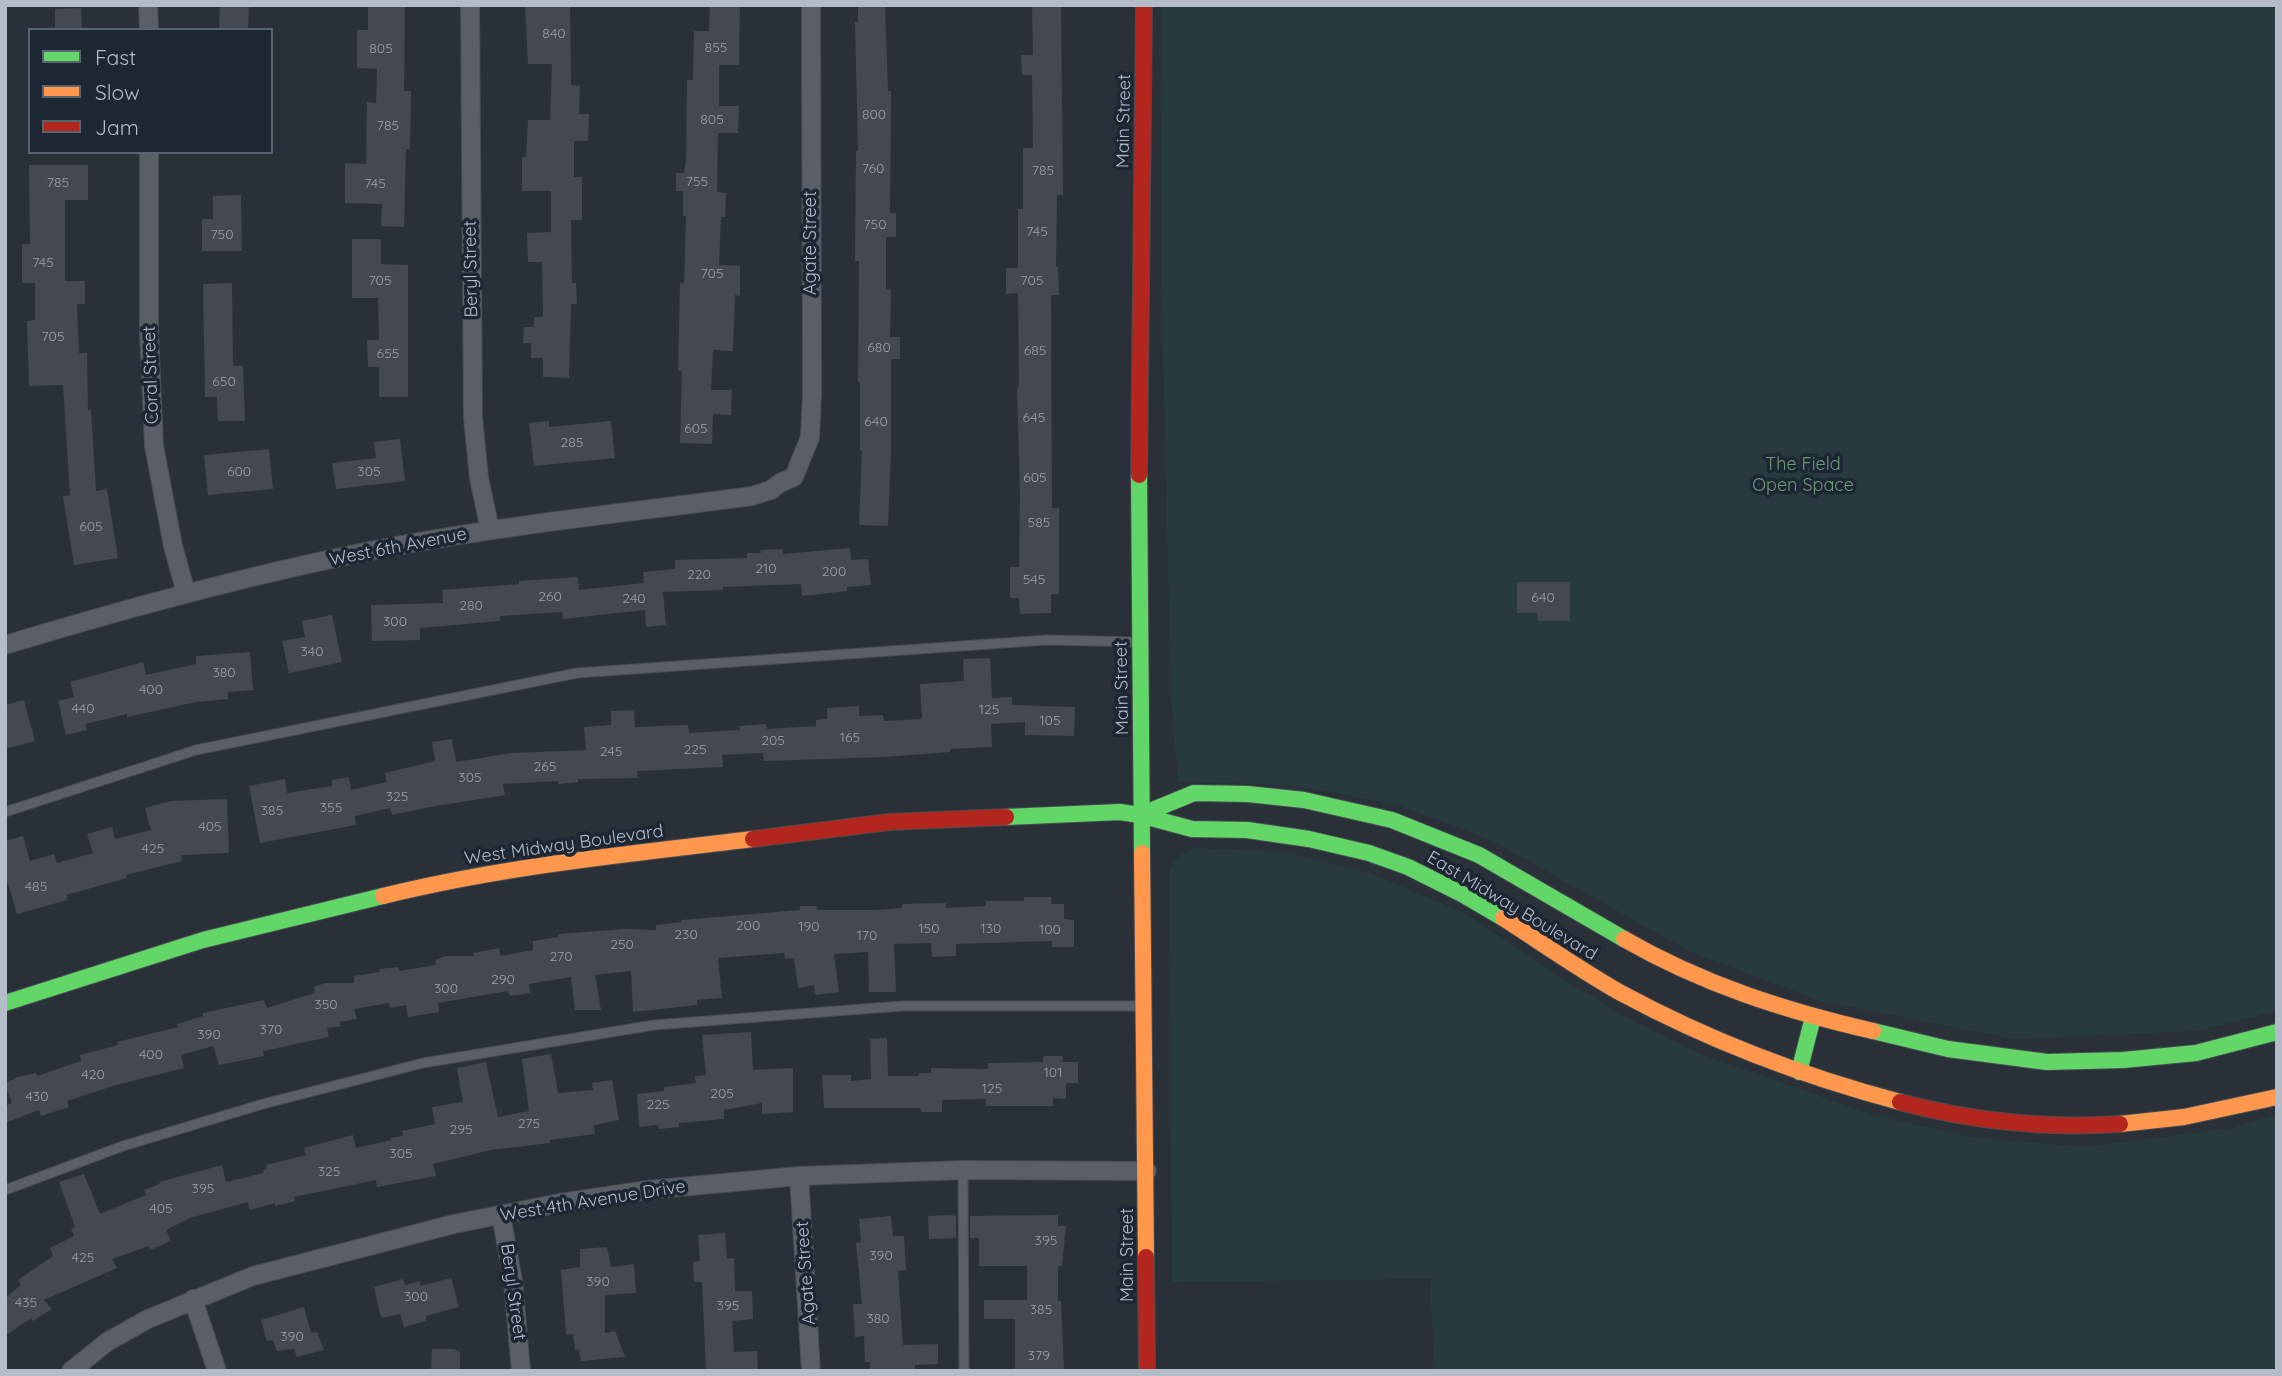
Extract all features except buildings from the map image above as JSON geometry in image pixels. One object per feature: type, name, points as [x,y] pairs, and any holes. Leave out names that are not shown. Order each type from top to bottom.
[{"type":"main road","name":"Main Street","points":[[1144,5],[1139,481],[1147,1371]]},
{"type":"main road","name":"East Midway Boulevard","points":[[1143,814],[1194,793],[1208,793],[1304,800],[1392,820],[1479,855],[1638,947],[1742,994],[1813,1017],[1975,1054],[2058,1062],[2123,1060],[2196,1053],[2277,1032]]},
{"type":"main road","name":"West Midway Boulevard","points":[[6,1002],[203,940],[387,895],[500,872],[576,860],[889,822],[1069,813],[1143,814]]},
{"type":"main road","name":"East Midway Boulevard","points":[[1143,814],[1192,829],[1244,830],[1312,839],[1364,852],[1410,868],[1480,905],[1581,971],[1714,1040],[1835,1084],[1908,1104],[1965,1115],[2048,1124],[2091,1125],[2151,1122],[2277,1097]]},
{"type":"main road","points":[[1799,1072],[1813,1017]]},
{"type":"street","points":[[148,5],[149,28]]},
{"type":"street","name":"Beryl Street","points":[[470,5],[473,418],[479,478],[490,530]]},
{"type":"street","name":"Agate Street","points":[[794,477],[810,437],[812,394],[811,5]]},
{"type":"street","name":"Coral Street","points":[[149,154],[149,333],[154,446],[173,546],[186,593]]},
{"type":"street","name":"West 6th Avenue","points":[[5,645],[244,578],[490,530],[752,496],[771,490],[794,477]]},
{"type":"street","name":"West 4th Avenue Drive","points":[[71,1371],[107,1342],[148,1319],[253,1276],[345,1250],[501,1214],[648,1190],[799,1176],[963,1170],[1147,1171]]},
{"type":"street","name":"Agate Street","points":[[799,1176],[811,1371]]},
{"type":"street","name":"Beryl Street","points":[[501,1214],[513,1281],[521,1371]]},
{"type":"street","points":[[193,1299],[218,1371]]},
{"type":"lane","points":[[5,812],[196,750],[577,673],[1047,640],[1140,642]]},
{"type":"lane","points":[[5,1191],[123,1146],[263,1104],[423,1063],[654,1025],[902,1006],[1145,1006]]},
{"type":"lane","points":[[963,1170],[964,1371]]},
{"type":"green space","name":"The Field Open Space","points":[[1162,5],[2277,5],[2277,1011],[2198,1031],[2014,1039],[1820,1001],[1689,951],[1489,839],[1398,805],[1299,786],[1178,781],[1171,701],[1161,266]]},
{"type":"green space","points":[[1194,848],[1285,852],[1370,873],[1466,914],[1539,964],[1625,1017],[1700,1054],[1871,1114],[1969,1137],[2086,1147],[2232,1128],[2277,1114],[2277,1371],[1434,1371],[1430,1279],[1172,1282],[1169,874],[1178,858]]},
{"type":"traffic: fast","points":[[1139,475],[1142,853]]},
{"type":"traffic: fast","points":[[1143,814],[1194,793],[1248,794],[1304,800],[1392,820],[1479,855],[1624,939]]},
{"type":"traffic: fast","points":[[1006,817],[1120,812],[1192,829],[1247,830],[1309,839],[1369,853],[1408,867],[1503,918]]},
{"type":"traffic: fast","points":[[5,1003],[203,940],[383,896]]},
{"type":"traffic: fast","points":[[1799,1072],[1813,1017]]},
{"type":"traffic: fast","points":[[1873,1031],[1948,1049],[2047,1062],[2123,1060],[2196,1053],[2277,1032]]},
{"type":"traffic: slow","points":[[383,896],[521,869],[753,839]]},
{"type":"traffic: slow","points":[[1142,853],[1146,1257]]},
{"type":"traffic: slow","points":[[1503,918],[1621,993],[1688,1027],[1792,1069],[1900,1102]]},
{"type":"traffic: slow","points":[[1624,939],[1714,983],[1808,1015],[1873,1031]]},
{"type":"traffic: slow","points":[[2120,1124],[2184,1117],[2277,1097]]},
{"type":"traffic: jam","points":[[1139,475],[1144,5]]},
{"type":"traffic: jam","points":[[753,839],[889,822],[1006,817]]},
{"type":"traffic: jam","points":[[1900,1102],[1981,1119],[2009,1122],[2120,1124]]},
{"type":"traffic: jam","points":[[1146,1257],[1147,1371]]}]
